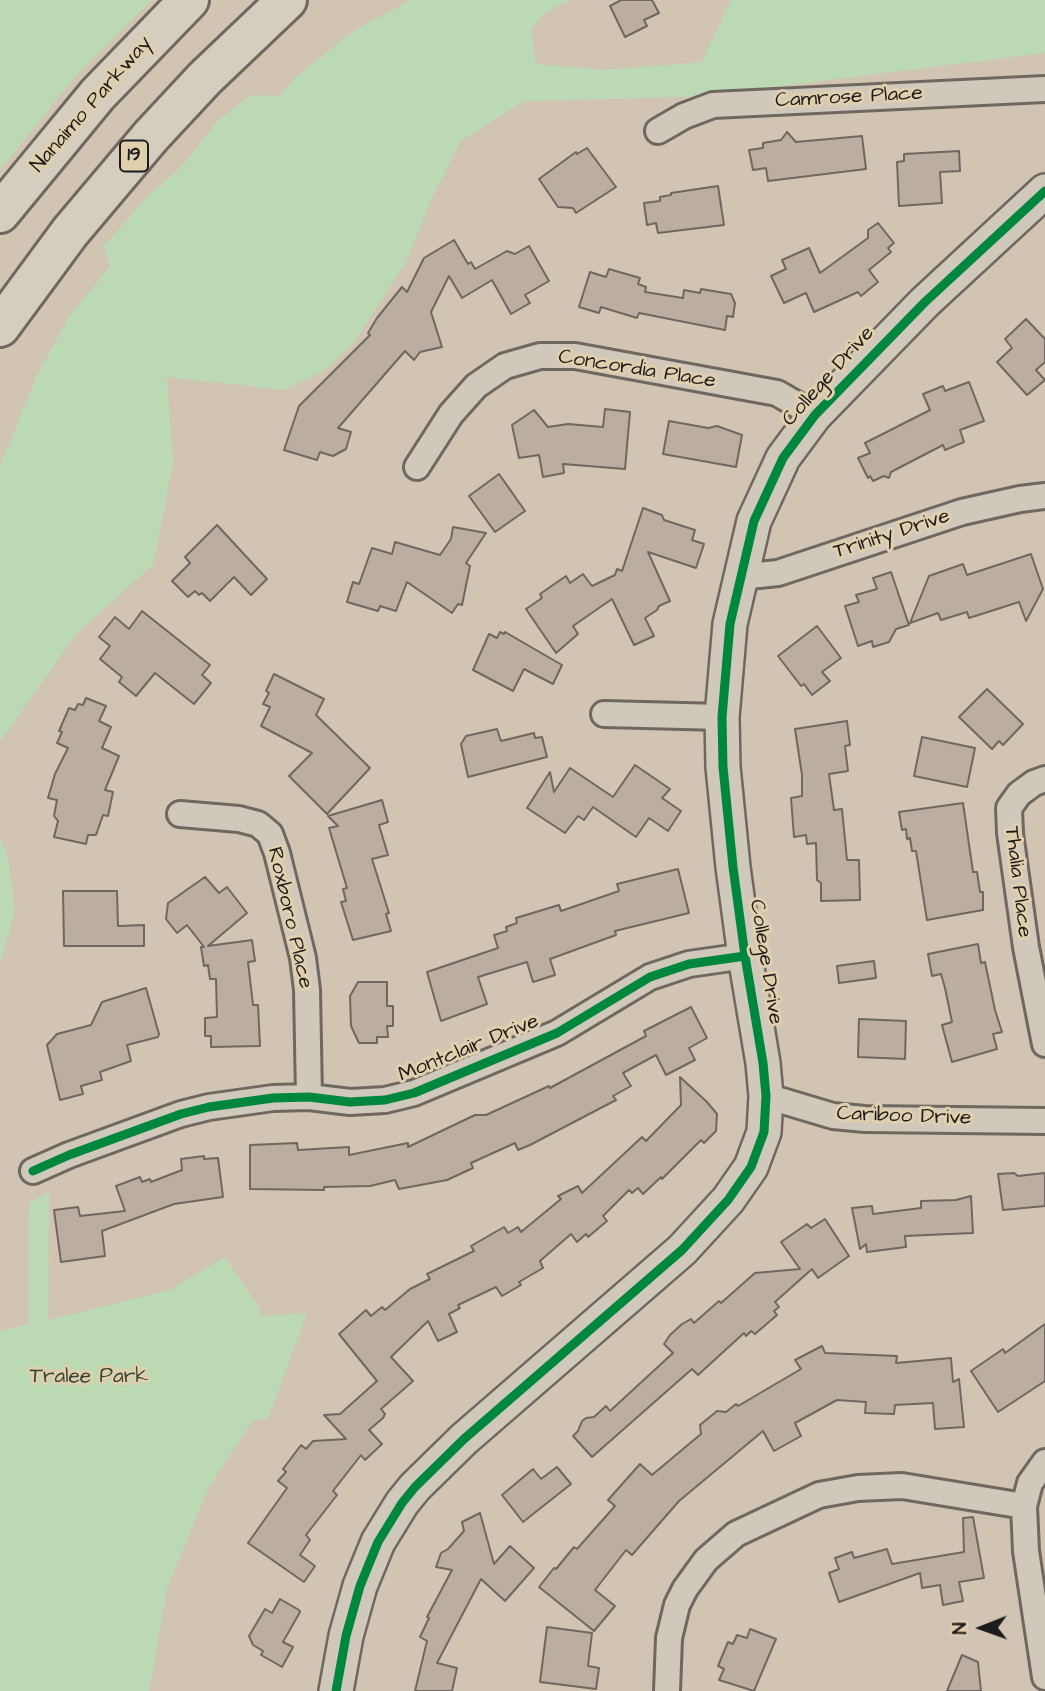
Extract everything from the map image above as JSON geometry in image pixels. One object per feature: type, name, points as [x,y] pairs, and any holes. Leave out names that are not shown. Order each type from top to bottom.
[{"type":"highway","name":"Nanaimo Parkway","points":[[0,213],[98,94],[188,0]]},
{"type":"highway","name":"19","points":[[0,327],[70,232],[151,136],[205,78],[287,0]]},
{"type":"street","name":"Camrose Place","points":[[658,131],[684,116],[713,105],[1045,89]]},
{"type":"street","name":"College Drive","points":[[336,1691],[346,1636],[360,1586],[378,1542],[402,1503],[464,1439],[674,1257],[728,1200],[755,1158],[764,1132],[766,1096],[745,956],[726,799],[722,717],[725,665],[739,577],[760,506],[783,458],[815,415],[925,302],[1045,191]]},
{"type":"street","name":"Concordia Place","points":[[417,467],[451,414],[476,386],[505,366],[540,356],[575,356],[777,393],[815,415]]},
{"type":"street","name":"Trinity Drive","points":[[739,577],[778,573],[962,512],[1045,496]]},
{"type":"street","points":[[604,714],[722,717]]},
{"type":"street","name":"Thalia Place","points":[[1045,779],[1019,794],[1009,808],[1026,947],[1045,1044]]},
{"type":"street","name":"Roxboro Place","points":[[180,814],[239,819],[258,824],[270,834],[303,958],[307,990],[309,1097]]},
{"type":"street","name":"Montclair Drive","points":[[33,1171],[181,1114],[240,1101],[309,1097],[350,1102],[385,1100],[414,1093],[558,1033],[650,977],[689,964],[745,956]]},
{"type":"street","name":"Cariboo Drive","points":[[766,1096],[833,1116],[865,1119],[1045,1121]]},
{"type":"street","points":[[1045,1462],[1030,1483],[1024,1506],[1026,1550],[1045,1677]]},
{"type":"street","points":[[667,1691],[668,1638],[677,1605],[685,1589],[712,1554],[746,1529],[819,1495],[858,1488],[902,1486],[1024,1506]]},
{"type":"green space","points":[[0,0],[152,0],[79,72],[0,170]]},
{"type":"green space","points":[[411,0],[570,0],[543,14],[531,30],[536,64],[605,70],[702,62],[731,0],[1045,0],[1045,53],[720,96],[524,101],[461,141],[431,200],[406,262],[353,344],[321,373],[284,390],[167,377],[173,463],[153,565],[77,633],[0,742],[0,466],[37,375],[68,318],[110,266],[103,247],[147,197],[182,166],[218,120],[251,95],[279,96],[295,78],[353,31]]},
{"type":"green space","points":[[0,839],[7,854],[15,911],[0,964]]},
{"type":"green space","name":"Tralee Park","points":[[49,1192],[48,1320],[170,1290],[225,1257],[259,1307],[262,1316],[307,1313],[268,1419],[253,1420],[208,1489],[167,1588],[149,1691],[0,1691],[0,1331],[28,1324],[29,1203]]},
{"type":"building","points":[[621,0],[652,0],[659,13],[644,20],[647,26],[625,37],[610,6]]},
{"type":"building","points":[[787,132],[796,142],[862,136],[866,169],[768,181],[766,168],[753,170],[749,150],[763,148],[763,143],[781,140]]},
{"type":"building","points":[[587,148],[616,187],[576,213],[573,208],[558,207],[539,179],[576,152],[577,154]]},
{"type":"building","points":[[959,151],[960,171],[940,172],[942,203],[899,206],[897,162],[904,161],[904,154]]},
{"type":"building","points":[[718,186],[724,225],[658,233],[656,223],[647,225],[644,203],[660,201],[660,197],[671,193]]},
{"type":"building","points":[[878,223],[894,243],[888,248],[891,252],[869,270],[878,282],[861,296],[858,292],[814,312],[806,293],[784,303],[771,276],[786,269],[782,260],[809,248],[820,273],[868,238],[868,230]]},
{"type":"building","points":[[454,240],[468,264],[471,262],[475,269],[507,251],[515,254],[529,246],[549,281],[525,295],[530,303],[511,314],[492,280],[462,298],[449,276],[431,312],[442,347],[420,352],[414,360],[405,351],[338,428],[351,432],[346,449],[333,456],[320,452],[317,460],[284,450],[299,406],[370,335],[368,333],[377,318],[402,287],[407,292],[424,258]]},
{"type":"building","points":[[609,269],[640,278],[638,284],[646,287],[645,292],[683,298],[684,290],[700,293],[701,289],[731,294],[735,303],[733,317],[727,316],[725,330],[639,313],[637,318],[601,307],[599,313],[579,307],[590,272],[606,277]]},
{"type":"building","points":[[1026,319],[1045,339],[1045,362],[1036,370],[1045,380],[1027,395],[997,362],[1012,348],[1005,339]]},
{"type":"building","points":[[969,382],[984,421],[960,430],[964,442],[945,450],[943,445],[891,472],[889,478],[884,476],[873,481],[870,476],[868,478],[858,458],[870,453],[865,443],[930,410],[923,394],[943,386],[945,391]]},
{"type":"building","points":[[605,409],[630,412],[625,469],[563,464],[564,473],[543,477],[539,455],[519,458],[512,425],[534,410],[548,427],[568,424],[603,427]]},
{"type":"building","points":[[669,421],[708,428],[717,426],[742,435],[736,467],[663,454]]},
{"type":"building","points":[[499,474],[525,511],[495,532],[469,496]]},
{"type":"building","points":[[643,508],[662,515],[664,520],[695,530],[692,540],[704,544],[696,568],[648,552],[670,601],[645,618],[654,636],[634,645],[612,599],[573,626],[578,634],[556,653],[526,609],[542,598],[540,594],[566,576],[570,583],[583,574],[592,586],[615,575],[617,569],[622,571]]},
{"type":"building","points":[[217,525],[267,579],[251,595],[234,577],[210,601],[202,593],[199,595],[195,591],[188,597],[172,581],[190,563],[185,557]]},
{"type":"building","points":[[453,527],[486,533],[466,563],[470,566],[462,605],[458,604],[452,613],[407,582],[396,611],[380,606],[378,611],[347,602],[353,582],[359,584],[372,548],[392,554],[395,542],[440,555],[451,539]]},
{"type":"building","points":[[1031,554],[1043,589],[1026,621],[1019,602],[969,618],[967,612],[941,620],[938,613],[910,623],[929,576],[963,564],[967,575]]},
{"type":"building","points":[[891,572],[909,625],[896,629],[889,642],[873,647],[872,641],[858,646],[845,606],[859,602],[856,595],[877,589],[873,578]]},
{"type":"building","points":[[142,611],[210,665],[202,675],[211,683],[194,704],[155,673],[136,696],[119,682],[122,677],[100,659],[110,646],[99,637],[115,617],[129,629]]},
{"type":"building","points":[[817,626],[841,658],[822,672],[830,681],[812,695],[804,684],[801,686],[778,656]]},
{"type":"building","points":[[500,632],[505,632],[562,665],[553,684],[524,669],[513,691],[473,670],[489,634],[497,638]]},
{"type":"building","points":[[274,674],[324,699],[316,715],[370,768],[327,814],[289,776],[312,753],[261,726],[270,707],[263,704]]},
{"type":"building","points":[[987,689],[1023,724],[1003,745],[999,741],[992,749],[959,717]]},
{"type":"building","points":[[86,698],[106,706],[99,721],[111,727],[102,748],[119,756],[105,790],[113,792],[108,816],[103,815],[96,835],[88,835],[86,844],[54,837],[58,821],[54,816],[57,800],[48,798],[55,774],[68,748],[57,743],[62,732],[59,731],[69,708],[75,710],[78,704],[83,705]]},
{"type":"building","points":[[847,721],[850,745],[845,746],[848,771],[829,774],[834,810],[842,809],[847,860],[859,860],[860,900],[821,901],[821,883],[817,880],[816,843],[807,844],[806,835],[794,837],[791,798],[802,796],[802,775],[795,729]]},
{"type":"building","points":[[497,729],[501,741],[534,733],[535,738],[542,737],[547,757],[468,777],[461,744],[466,736]]},
{"type":"building","points":[[922,737],[975,748],[967,787],[914,776]]},
{"type":"building","points":[[635,765],[670,789],[662,798],[681,811],[668,831],[649,818],[636,837],[593,807],[584,820],[578,816],[565,833],[527,808],[550,772],[554,792],[570,768],[613,797]]},
{"type":"building","points":[[382,800],[388,822],[379,825],[388,855],[372,859],[389,913],[386,914],[391,931],[353,940],[341,902],[346,901],[343,889],[347,888],[329,828],[338,826],[328,816]]},
{"type":"building","points":[[963,803],[973,872],[977,872],[980,892],[983,892],[983,910],[927,920],[916,851],[912,851],[906,829],[902,830],[899,812]]},
{"type":"building","points":[[678,869],[689,913],[615,931],[616,935],[550,959],[555,975],[533,982],[527,962],[478,977],[487,1004],[441,1021],[427,972],[498,948],[494,935],[507,931],[506,927],[517,923],[516,918],[559,905],[561,911],[619,891],[617,884]]},
{"type":"building","points":[[205,877],[219,893],[227,887],[247,913],[208,946],[252,940],[255,961],[248,962],[253,1005],[258,1005],[260,1046],[211,1047],[211,1036],[205,1036],[205,1018],[217,1017],[216,979],[210,979],[208,965],[204,966],[201,947],[204,947],[187,925],[177,933],[166,919],[168,903]]},
{"type":"building","points":[[63,891],[117,891],[118,926],[144,925],[144,946],[64,946]]},
{"type":"building","points":[[978,944],[981,963],[985,962],[1002,1032],[993,1034],[997,1049],[952,1062],[942,1025],[952,1022],[945,988],[941,974],[932,976],[928,954]]},
{"type":"building","points":[[874,961],[876,978],[839,983],[837,966]]},
{"type":"building","points":[[358,982],[387,982],[387,1006],[393,1006],[393,1026],[387,1026],[388,1037],[377,1037],[377,1043],[359,1043],[351,1026],[350,996]]},
{"type":"building","points":[[146,988],[158,1037],[127,1045],[131,1061],[100,1072],[102,1080],[81,1086],[83,1094],[60,1100],[47,1045],[57,1034],[91,1025],[102,1002]]},
{"type":"building","points":[[691,1007],[707,1038],[689,1048],[695,1060],[666,1075],[656,1055],[623,1073],[631,1086],[613,1096],[616,1100],[530,1145],[518,1150],[515,1143],[471,1163],[473,1168],[447,1180],[399,1189],[395,1180],[370,1186],[324,1187],[324,1190],[250,1189],[250,1145],[297,1143],[298,1150],[349,1147],[349,1155],[408,1143],[408,1147],[475,1115],[486,1115],[549,1086],[550,1088],[646,1036],[644,1031]]},
{"type":"building","points":[[859,1019],[906,1021],[905,1059],[858,1057]]},
{"type":"building","points":[[680,1077],[717,1114],[716,1131],[704,1143],[701,1140],[643,1194],[638,1188],[632,1193],[629,1190],[603,1216],[607,1221],[588,1237],[586,1234],[577,1242],[571,1234],[540,1261],[543,1268],[519,1282],[521,1285],[502,1296],[496,1287],[458,1305],[460,1308],[449,1314],[457,1332],[438,1341],[428,1321],[391,1357],[413,1381],[381,1409],[385,1414],[383,1418],[369,1430],[382,1444],[365,1460],[361,1455],[333,1491],[337,1495],[306,1535],[310,1540],[300,1555],[315,1566],[304,1582],[248,1543],[287,1488],[278,1481],[286,1472],[283,1469],[301,1445],[306,1449],[313,1441],[346,1439],[324,1415],[340,1414],[377,1381],[339,1334],[366,1310],[371,1316],[382,1307],[385,1310],[410,1289],[430,1279],[427,1274],[474,1251],[471,1246],[504,1227],[508,1233],[518,1227],[521,1232],[561,1199],[558,1196],[578,1186],[582,1193],[642,1137],[646,1141],[681,1105]]},
{"type":"building","points":[[204,1156],[204,1159],[218,1158],[223,1197],[174,1204],[102,1231],[105,1256],[61,1262],[54,1210],[78,1207],[80,1216],[125,1211],[116,1186],[140,1177],[142,1182],[150,1179],[151,1182],[182,1170],[181,1159]]},
{"type":"building","points":[[1014,1173],[1018,1176],[1045,1173],[1045,1206],[1003,1210],[998,1174]]},
{"type":"building","points":[[971,1196],[973,1233],[905,1236],[906,1247],[867,1252],[866,1244],[860,1249],[852,1208],[872,1206],[873,1214],[921,1208],[921,1201],[956,1200]]},
{"type":"building","points":[[825,1219],[849,1256],[818,1278],[812,1269],[775,1302],[779,1307],[774,1311],[777,1315],[755,1334],[751,1331],[746,1336],[744,1333],[698,1375],[692,1369],[592,1457],[573,1436],[582,1421],[594,1417],[606,1406],[610,1411],[673,1353],[664,1344],[670,1335],[691,1319],[694,1323],[755,1273],[800,1269],[781,1242],[807,1224],[811,1228]]},
{"type":"building","points":[[1045,1324],[1045,1381],[998,1412],[971,1371],[1003,1349],[1005,1353]]},
{"type":"building","points":[[822,1346],[825,1353],[897,1356],[896,1363],[951,1358],[953,1382],[959,1379],[964,1427],[935,1429],[933,1403],[895,1405],[894,1414],[865,1413],[866,1402],[837,1400],[795,1423],[801,1436],[774,1451],[763,1431],[679,1501],[632,1555],[626,1550],[595,1590],[615,1606],[594,1631],[539,1587],[615,1506],[608,1500],[640,1464],[652,1475],[701,1434],[700,1425],[717,1411],[726,1412],[736,1404],[738,1406],[801,1369],[795,1360]]},
{"type":"building","points":[[557,1467],[571,1484],[523,1522],[502,1495],[533,1469],[541,1479]]},
{"type":"building","points":[[480,1513],[494,1564],[510,1546],[534,1568],[505,1601],[481,1579],[437,1663],[457,1668],[452,1691],[415,1691],[427,1641],[420,1637],[429,1618],[427,1617],[452,1570],[436,1567],[441,1553],[464,1531],[462,1522]]},
{"type":"building","points":[[973,1517],[984,1578],[959,1582],[963,1601],[943,1605],[940,1585],[922,1588],[920,1573],[839,1602],[829,1573],[839,1569],[835,1558],[852,1552],[854,1558],[887,1549],[892,1564],[964,1552],[963,1518]]},
{"type":"building","points":[[280,1599],[300,1612],[283,1642],[293,1647],[282,1667],[261,1655],[263,1651],[253,1645],[249,1636],[265,1609],[272,1613]]},
{"type":"building","points":[[547,1627],[592,1633],[588,1666],[599,1668],[596,1689],[540,1682]]},
{"type":"building","points":[[750,1629],[776,1639],[754,1691],[719,1680],[724,1669],[718,1666],[728,1642],[733,1644],[737,1635],[747,1638]]},
{"type":"building","points":[[962,1655],[978,1662],[981,1691],[947,1691]]},
{"type":"cycle path","points":[[336,1691],[346,1636],[360,1586],[378,1542],[402,1503],[464,1439],[682,1250],[728,1200],[751,1167],[764,1132],[766,1096],[733,867],[723,767],[722,717],[730,624],[754,521],[783,458],[815,415],[925,302],[1045,191]]},
{"type":"cycle path","points":[[33,1171],[181,1114],[209,1107],[273,1098],[309,1097],[350,1102],[385,1100],[414,1093],[557,1033],[650,977],[689,964],[745,956]]}]
